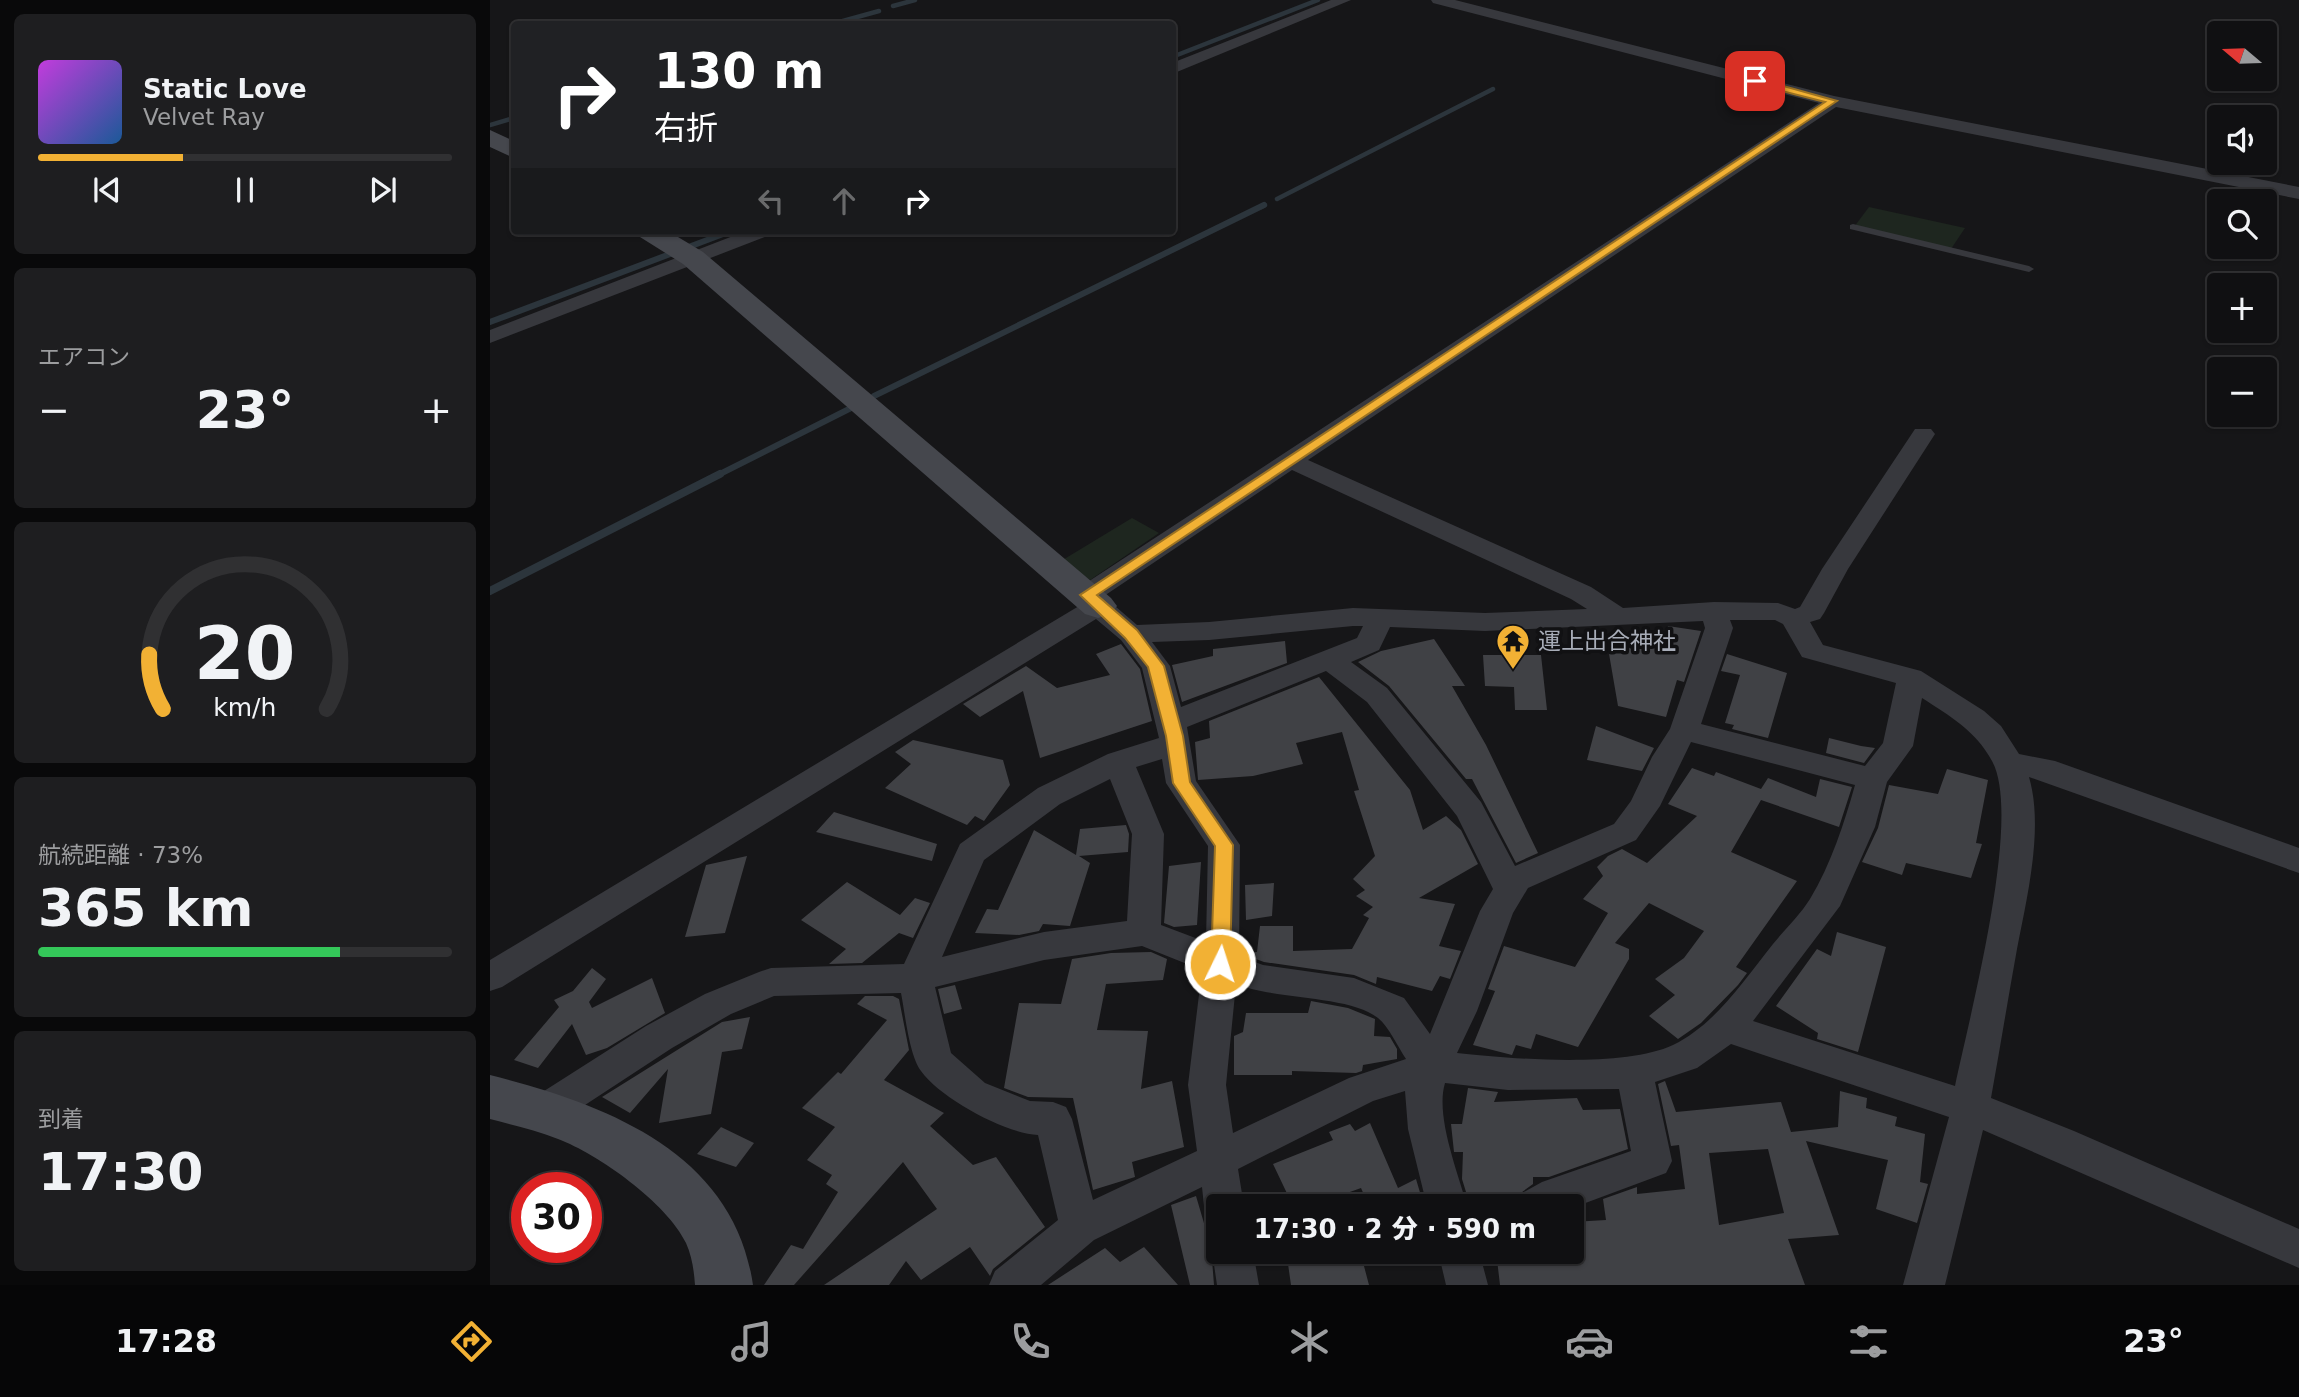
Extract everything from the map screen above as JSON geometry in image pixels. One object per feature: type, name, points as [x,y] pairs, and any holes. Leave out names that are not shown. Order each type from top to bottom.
[{"type":"street","points":[[1176,67],[1344,0]]},
{"type":"street","points":[[1438,0],[1833,101],[2299,193]]},
{"type":"street","points":[[490,977],[1093,600],[1291,461],[1535,296],[1833,101]]},
{"type":"street","points":[[490,137],[511,149]]},
{"type":"street","points":[[656,235],[686,253],[1093,600],[1131,634],[1156,666],[1173,733],[1181,783],[1224,845],[1220,964],[1207,1085],[1222,1194]]},
{"type":"street","points":[[490,337],[686,253],[749,235]]},
{"type":"street","points":[[1131,634],[1209,631],[1353,617],[1485,622],[1714,611],[1778,612],[1794,618],[1810,613],[1835,569],[1923,434]]},
{"type":"street","points":[[1291,461],[1581,593],[1617,616]]},
{"type":"street","points":[[1444,1194],[1427,1129],[1423,1094],[1432,1066],[1460,1012],[1497,911],[1516,879],[1625,832],[1644,806],[1667,757],[1684,730],[1719,628],[1714,611]]},
{"type":"street","points":[[1080,1227],[1054,1119],[1028,1118],[972,1094],[934,1061],[915,978],[971,853],[1049,796],[1328,659],[1369,644],[1380,618]]},
{"type":"street","points":[[1794,618],[1812,651],[1911,678],[1974,718],[1990,733],[2009,763],[2017,790],[2018,829],[2012,887],[1970,1107],[1924,1285]]},
{"type":"street","points":[[1328,659],[1377,695],[1470,810],[1510,889]]},
{"type":"street","points":[[1010,1285],[1080,1227],[1362,1089],[1432,1066],[1508,1074],[1634,1071],[1684,1057],[1728,1026],[1823,906],[1859,827],[1872,779],[1898,746],[1911,678]]},
{"type":"street","points":[[1684,730],[1872,779]]},
{"type":"street","points":[[1119,762],[1148,834],[1144,932]]},
{"type":"street","points":[[2009,763],[2044,769],[2299,861]]},
{"type":"street","points":[[543,1112],[659,1037],[718,1004],[771,982],[915,978],[1044,946],[1144,932],[1260,979],[1354,992],[1391,1008],[1432,1066]]},
{"type":"street","points":[[1728,1026],[1759,1040],[1970,1107],[2060,1143],[2299,1249]]},
{"type":"street","points":[[1559,1194],[1653,1161],[1634,1071]]},
{"type":"street","points":[[490,1097],[543,1112],[602,1135],[642,1162],[695,1209],[723,1263],[724,1285]]},
{"type":"street","points":[[1234,1264],[1238,1285]]},
{"type":"street","points":[[1461,1264],[1467,1285]]},
{"type":"lane","points":[[1853,227],[2029,269]]},
{"type":"shaded area","points":[[1869,207],[1965,228],[1951,249],[1854,227]]},
{"type":"shaded area","points":[[1132,518],[1159,533],[1090,580],[1061,561]]},
{"type":"building","points":[[1668,626],[1701,631],[1684,682],[1677,680],[1666,717],[1618,706],[1608,648],[1618,650],[1624,635],[1664,642]]},
{"type":"building","points":[[1434,639],[1465,686],[1452,686],[1486,745],[1538,853],[1516,863],[1472,779],[1466,779],[1389,686],[1358,662],[1381,651]]},
{"type":"building","points":[[1285,641],[1287,663],[1182,702],[1172,665],[1213,656],[1213,649]]},
{"type":"building","points":[[1121,644],[1140,669],[1152,721],[1040,758],[1023,691],[980,717],[963,704],[1026,666],[1057,688],[1110,675],[1096,654]]},
{"type":"building","points":[[1727,654],[1787,673],[1768,738],[1732,729],[1734,725],[1725,723],[1740,675],[1721,671]]},
{"type":"building","name":"運上出合神社","points":[[1483,655],[1541,655],[1547,710],[1515,710],[1514,687],[1485,686]]},
{"type":"building","points":[[1319,677],[1410,790],[1423,830],[1446,816],[1461,830],[1478,864],[1419,898],[1455,904],[1439,946],[1461,951],[1450,979],[1440,976],[1432,991],[1377,977],[1376,984],[1354,975],[1264,962],[1245,955],[1257,952],[1260,926],[1293,926],[1293,951],[1352,949],[1369,918],[1363,915],[1373,907],[1356,896],[1365,890],[1353,879],[1375,856],[1354,791],[1359,790],[1342,732],[1296,743],[1303,764],[1253,776],[1198,780],[1195,742],[1210,738],[1209,721]]},
{"type":"building","points":[[1596,726],[1654,748],[1642,771],[1587,760]]},
{"type":"building","points":[[1829,738],[1875,748],[1864,763],[1826,753]]},
{"type":"building","points":[[913,740],[1003,760],[1010,785],[984,821],[975,816],[967,825],[885,788],[911,764],[895,752]]},
{"type":"building","points":[[1692,768],[1714,776],[1716,772],[1761,789],[1768,778],[1816,797],[1820,779],[1852,787],[1839,827],[1761,800],[1731,852],[1797,881],[1736,967],[1747,973],[1738,985],[1701,1023],[1678,1039],[1649,1016],[1675,995],[1655,979],[1684,958],[1704,931],[1649,903],[1615,943],[1629,949],[1629,959],[1578,1047],[1536,1034],[1531,1049],[1516,1045],[1512,1055],[1473,1045],[1495,991],[1488,989],[1504,946],[1575,967],[1608,913],[1583,899],[1603,876],[1597,867],[1608,856],[1622,849],[1647,863],[1697,816],[1668,804]]},
{"type":"building","points":[[1947,769],[1988,780],[1976,843],[1982,844],[1971,878],[1906,863],[1902,875],[1862,862],[1878,828],[1889,785],[1938,794]]},
{"type":"building","points":[[834,812],[937,844],[932,861],[816,832]]},
{"type":"building","points":[[1126,825],[1129,834],[1128,852],[1079,856],[1090,863],[1070,926],[1043,924],[1039,931],[1019,935],[975,933],[987,909],[998,910],[1034,830],[1076,855],[1080,829]]},
{"type":"building","points":[[747,856],[725,933],[685,937],[706,865]]},
{"type":"building","points":[[1201,862],[1197,925],[1174,927],[1164,923],[1169,866]]},
{"type":"building","points":[[847,882],[900,915],[915,898],[930,903],[913,938],[899,933],[862,963],[829,964],[846,949],[801,920]]},
{"type":"building","points":[[1274,883],[1272,916],[1246,920],[1245,885]]},
{"type":"building","points":[[1837,932],[1886,947],[1858,1052],[1817,1039],[1818,1033],[1776,1006],[1817,949],[1831,956]]},
{"type":"building","points":[[1151,952],[1167,959],[1163,980],[1106,984],[1097,1030],[1148,1031],[1141,1089],[1172,1081],[1184,1147],[1132,1162],[1135,1177],[1093,1190],[1073,1098],[1028,1097],[1004,1088],[1019,1003],[1061,1004],[1072,959],[1111,953]]},
{"type":"building","points":[[592,968],[606,979],[589,1002],[592,1008],[652,978],[665,1013],[607,1048],[586,1055],[572,1024],[538,1068],[514,1060],[559,1007],[554,1000],[573,991]]},
{"type":"building","points":[[955,985],[962,1009],[944,1014],[938,989]]},
{"type":"building","points":[[865,996],[893,996],[899,999],[909,1050],[884,1080],[944,1113],[930,1126],[973,1165],[996,1157],[1045,1227],[993,1269],[990,1276],[970,1247],[921,1280],[906,1261],[889,1285],[824,1285],[937,1209],[903,1162],[794,1285],[764,1285],[791,1245],[803,1249],[838,1192],[826,1184],[832,1175],[807,1160],[835,1127],[802,1108],[838,1072],[841,1074],[887,1020],[857,1004]]},
{"type":"building","points":[[1311,1001],[1348,1008],[1375,1019],[1374,1036],[1390,1037],[1397,1049],[1397,1059],[1363,1065],[1362,1071],[1356,1073],[1292,1071],[1292,1075],[1234,1075],[1234,1036],[1243,1032],[1246,1013],[1308,1013]]},
{"type":"building","points":[[750,1017],[742,1049],[722,1052],[711,1114],[659,1123],[668,1069],[630,1113],[602,1097],[722,1022]]},
{"type":"building","points":[[1665,1081],[1676,1112],[1781,1102],[1791,1132],[1838,1127],[1840,1091],[1867,1098],[1866,1108],[1897,1117],[1895,1126],[1925,1134],[1920,1182],[1928,1184],[1917,1223],[1876,1209],[1888,1160],[1806,1141],[1839,1235],[1788,1239],[1805,1285],[1500,1285],[1498,1264],[1584,1264],[1584,1221],[1606,1220],[1603,1199],[1637,1187],[1637,1194],[1685,1189],[1679,1145],[1671,1146],[1658,1084]],"holes":[[[1768,1149],[1784,1213],[1719,1225],[1709,1153]]]},
{"type":"building","points":[[1468,1088],[1498,1092],[1494,1102],[1577,1098],[1583,1110],[1620,1109],[1628,1149],[1549,1177],[1533,1177],[1533,1184],[1519,1194],[1466,1192],[1462,1179],[1463,1152],[1454,1152],[1451,1124],[1462,1124]]},
{"type":"building","points":[[1370,1123],[1398,1188],[1416,1179],[1420,1194],[1364,1194],[1361,1188],[1344,1194],[1287,1194],[1273,1164],[1333,1140],[1329,1132],[1350,1124],[1355,1131]]},
{"type":"building","points":[[721,1127],[754,1143],[736,1167],[697,1154]]},
{"type":"building","points":[[1196,1196],[1206,1230],[1206,1264],[1212,1264],[1214,1285],[1190,1285],[1171,1205]]},
{"type":"building","points":[[1144,1247],[1178,1285],[1048,1285],[1105,1248],[1120,1262]]},
{"type":"building","points":[[1288,1264],[1363,1264],[1369,1285],[1291,1285]]},
{"type":"waterway","points":[[893,6],[915,0]]},
{"type":"waterway","points":[[1176,55],[1318,0]]},
{"type":"waterway","points":[[843,21],[879,11]]},
{"type":"waterway","points":[[1277,199],[1493,89]]},
{"type":"waterway","points":[[490,125],[511,119]]},
{"type":"waterway","points":[[874,396],[1264,205]]},
{"type":"waterway","points":[[1261,207],[1265,205]]},
{"type":"waterway","points":[[490,322],[720,235]]},
{"type":"waterway","points":[[716,476],[851,408]]},
{"type":"waterway","points":[[490,591],[720,474]]},
{"type":"place","name":"運上出合神社","points":[[1513,671]]},
{"type":"route","points":[[1220,964],[1223,943],[1224,845],[1181,783],[1174,736],[1156,666],[1131,634],[1087,595],[1833,101],[1755,81]]}]
